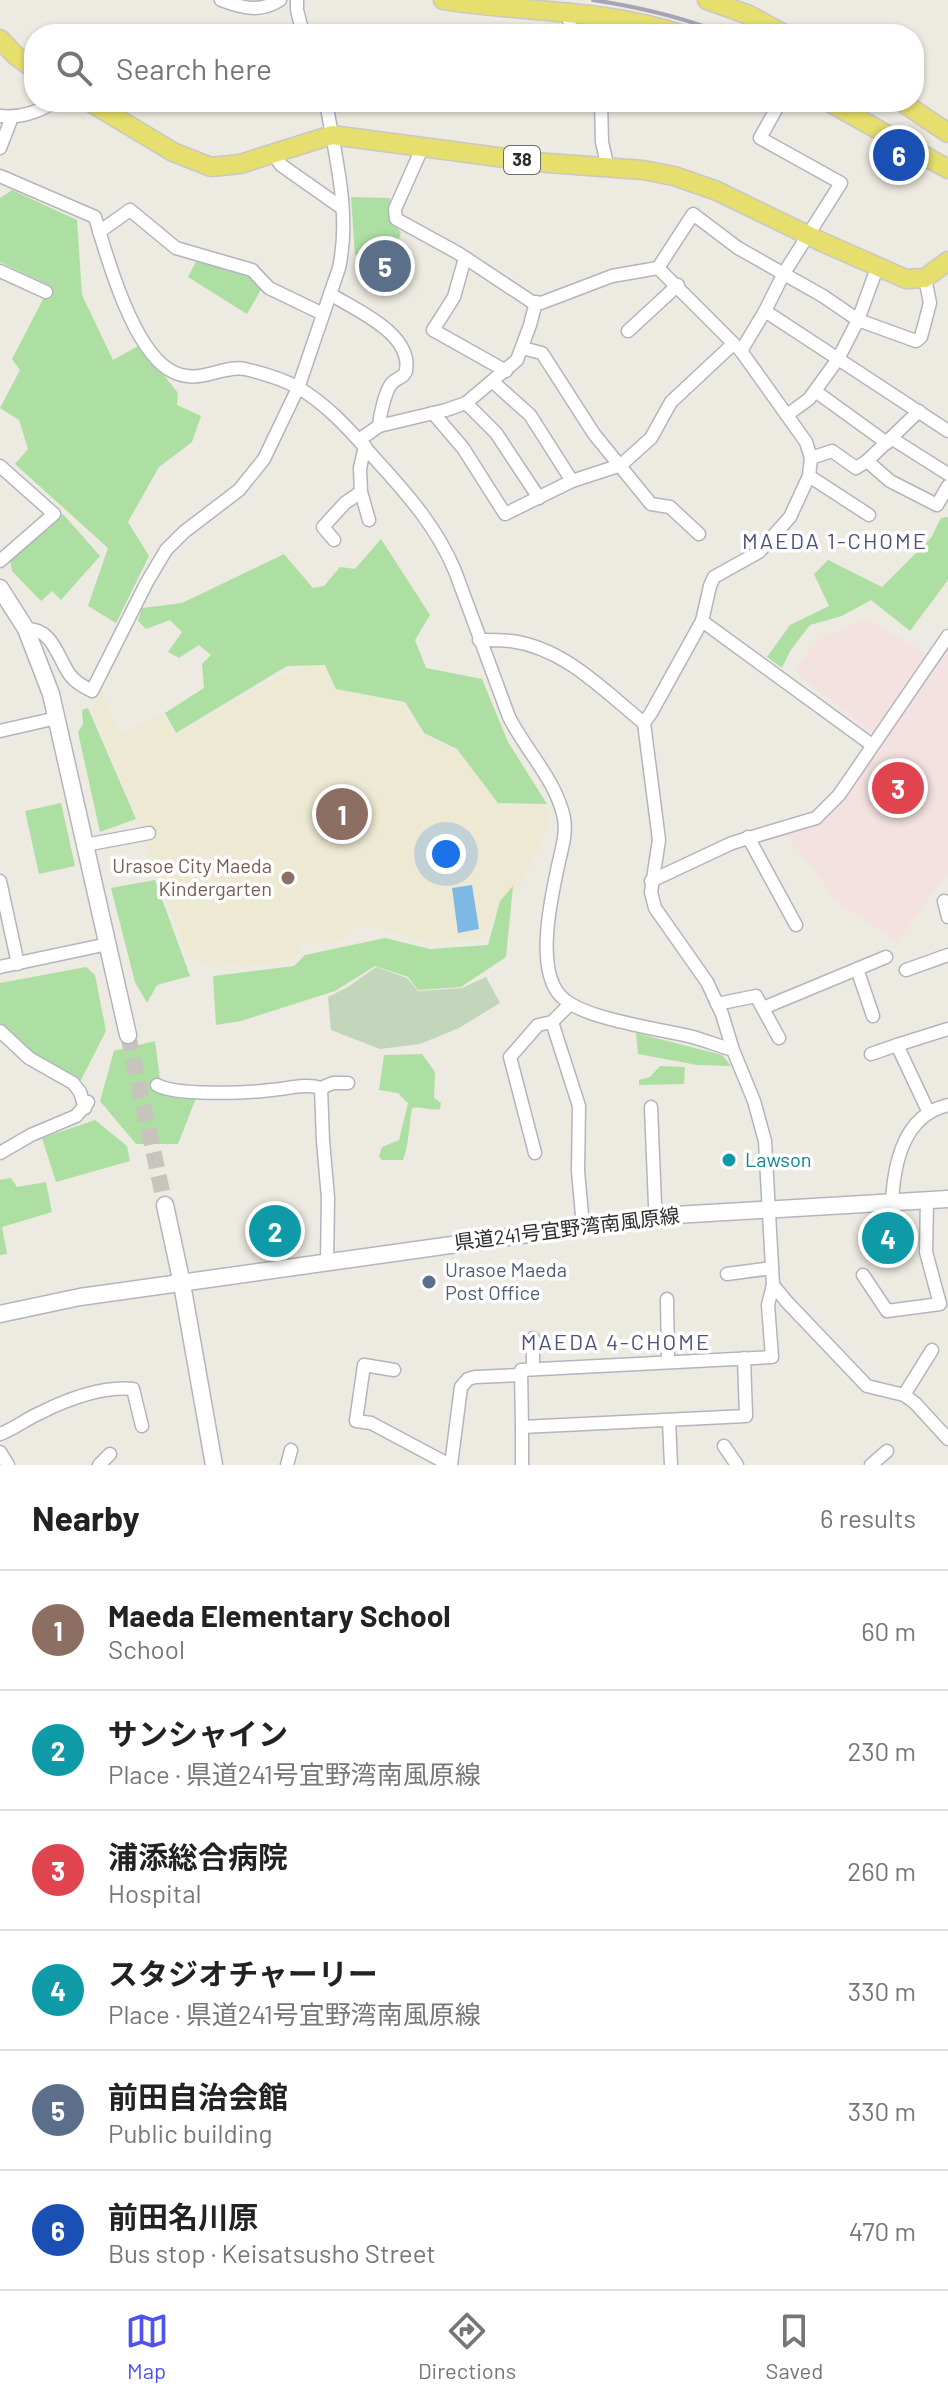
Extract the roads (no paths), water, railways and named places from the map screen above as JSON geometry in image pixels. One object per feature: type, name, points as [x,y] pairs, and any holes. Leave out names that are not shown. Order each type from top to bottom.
[{"type":"main road","points":[[443,0],[620,18],[642,24]]},
{"type":"main road","points":[[707,0],[766,24]]},
{"type":"main road","points":[[0,39],[24,62]]},
{"type":"main road","name":"38","points":[[107,112],[173,152],[201,164],[221,167],[332,135],[535,162],[674,176],[717,191],[877,268],[906,279],[925,278]]},
{"type":"main road","points":[[847,112],[948,169]]},
{"type":"main road","points":[[917,112],[948,133]]},
{"type":"main road","points":[[925,278],[948,261]]},
{"type":"main road","points":[[0,588],[26,629],[44,672],[128,1035]]},
{"type":"main road","name":"県道241号宜野湾南風原線","points":[[0,1314],[55,1301],[658,1216],[948,1199]]},
{"type":"main road","points":[[165,1205],[214,1465]]},
{"type":"street","points":[[221,0],[248,8],[261,8],[280,0]]},
{"type":"street","points":[[297,0],[300,24]]},
{"type":"street","points":[[568,12],[570,24]]},
{"type":"street","points":[[0,148],[6,116],[35,112]]},
{"type":"street","points":[[26,629],[37,629],[45,634],[72,677],[92,691],[166,550],[184,532],[239,490],[264,459],[298,388],[343,250],[342,208],[328,112]]},
{"type":"street","points":[[601,112],[602,142],[608,168]]},
{"type":"street","points":[[433,413],[463,448],[505,514],[572,481],[621,465],[651,438],[671,402],[737,348],[765,311],[784,273],[841,183],[760,138],[774,112]]},
{"type":"street","points":[[423,146],[395,209],[396,219],[536,302],[541,303],[612,276],[658,268],[693,214],[738,248],[823,296],[858,320],[916,341],[921,337],[930,303],[925,278]]},
{"type":"street","points":[[273,154],[281,165],[342,208]]},
{"type":"street","points":[[0,176],[95,217],[129,313],[157,360],[171,372],[200,378],[241,368],[298,388],[325,408],[362,443],[424,515],[455,571],[509,717],[518,736],[555,789],[565,820],[565,835],[550,907],[547,956],[555,990],[580,1010],[733,1050]]},
{"type":"street","points":[[99,232],[130,210],[176,248],[252,270],[269,288],[323,314]]},
{"type":"street","points":[[465,258],[454,297],[433,330],[506,371]]},
{"type":"street","points":[[394,1370],[364,1365],[356,1421],[371,1423],[450,1465],[461,1387],[468,1379],[527,1372],[772,1357],[768,1305],[773,1285],[765,1141],[754,1101],[707,982],[655,908],[651,881],[659,840],[644,723],[702,621],[714,577],[759,552],[790,517],[809,476],[811,458],[806,442],[737,348],[658,268]]},
{"type":"street","points":[[787,415],[809,399],[838,359],[858,320],[877,268]]},
{"type":"street","points":[[0,271],[46,292]]},
{"type":"street","points":[[628,331],[678,285]]},
{"type":"street","points":[[330,294],[390,330],[403,348],[406,371],[392,383],[379,426]]},
{"type":"street","points":[[369,520],[361,492],[362,443],[379,426],[466,403],[493,382],[517,360],[536,302]]},
{"type":"street","points":[[765,311],[948,431]]},
{"type":"street","points":[[522,348],[542,353],[594,434],[651,504],[670,507],[699,534]]},
{"type":"street","points":[[493,382],[530,415],[572,481]]},
{"type":"street","points":[[815,391],[948,474]]},
{"type":"street","points":[[466,403],[496,433],[539,498]]},
{"type":"street","points":[[811,458],[832,451],[856,468],[919,411]]},
{"type":"street","points":[[867,461],[890,481],[937,505],[948,486]]},
{"type":"street","points":[[0,466],[54,514],[0,561]]},
{"type":"street","points":[[809,476],[869,515]]},
{"type":"street","points":[[334,540],[323,527],[345,503],[361,492]]},
{"type":"street","points":[[702,621],[872,745]]},
{"type":"street","points":[[651,881],[748,837],[816,818],[839,795],[948,636]]},
{"type":"street","points":[[479,640],[513,641],[549,653],[577,667],[644,723]]},
{"type":"street","points":[[0,731],[57,718]]},
{"type":"street","points":[[85,845],[149,833]]},
{"type":"street","points":[[748,837],[796,925]]},
{"type":"street","points":[[0,881],[18,964]]},
{"type":"street","points":[[944,901],[948,917]]},
{"type":"street","points":[[0,967],[108,944]]},
{"type":"street","points":[[906,970],[948,955]]},
{"type":"street","points":[[763,1008],[886,957]]},
{"type":"street","points":[[857,969],[873,1016]]},
{"type":"street","points":[[717,1004],[756,996],[779,1038]]},
{"type":"street","points":[[535,1153],[510,1057],[538,1025],[552,1022],[570,1004]]},
{"type":"street","points":[[552,1022],[579,1106],[578,1171],[583,1226]]},
{"type":"street","points":[[871,1054],[948,1029]]},
{"type":"street","points":[[0,1031],[29,1058],[73,1083],[87,1104],[76,1116],[31,1135],[0,1153]]},
{"type":"street","points":[[897,1045],[929,1113]]},
{"type":"street","points":[[157,1085],[164,1089],[267,1091],[348,1083]]},
{"type":"street","points":[[321,1088],[328,1198],[327,1262]]},
{"type":"street","points":[[892,1202],[893,1181],[905,1136],[913,1124],[938,1107],[948,1105]]},
{"type":"street","points":[[651,1107],[658,1216]]},
{"type":"street","points":[[863,1275],[887,1311],[940,1304],[926,1252],[927,1200]]},
{"type":"street","points":[[727,1274],[772,1268]]},
{"type":"street","points":[[773,1285],[867,1386],[904,1395],[948,1439]]},
{"type":"street","points":[[667,1299],[668,1362]]},
{"type":"street","points":[[522,1465],[522,1427],[533,1338]]},
{"type":"street","points":[[904,1395],[932,1350]]},
{"type":"street","points":[[522,1427],[746,1416],[744,1358]]},
{"type":"street","points":[[0,1434],[41,1412],[116,1387],[133,1389],[142,1426]]},
{"type":"street","points":[[669,1420],[673,1464]]},
{"type":"street","points":[[724,1446],[737,1465]]},
{"type":"street","points":[[287,1465],[291,1450]]},
{"type":"street","points":[[871,1465],[887,1451]]},
{"type":"street","points":[[0,1452],[8,1465]]},
{"type":"street","points":[[99,1465],[110,1454]]},
{"type":"water","points":[[472,885],[479,929],[458,933],[452,888]]},
{"type":"tunnel","points":[[128,1035],[165,1205]]},
{"type":"railway","points":[[593,0],[698,24]]},
{"type":"place","name":"前田名川原","points":[[899,155]]},
{"type":"place","name":"前田自治会館","points":[[385,266]]},
{"type":"place","name":"浦添総合病院","points":[[898,788]]},
{"type":"place","name":"Maeda Elementary School","points":[[342,814]]},
{"type":"place","name":"Urasoe City Maeda Kindergarten","points":[[288,878]]},
{"type":"place","name":"Lawson","points":[[729,1160]]},
{"type":"place","name":"サンシャイン","points":[[275,1231]]},
{"type":"place","name":"スタジオチャーリー","points":[[888,1238]]},
{"type":"place","name":"Urasoe Maeda Post Office","points":[[429,1282]]},
{"type":"district","name":"MAEDA 1-CHOME","points":[[835,541]]},
{"type":"district","name":"MAEDA 4-CHOME","points":[[616,1342]]}]
